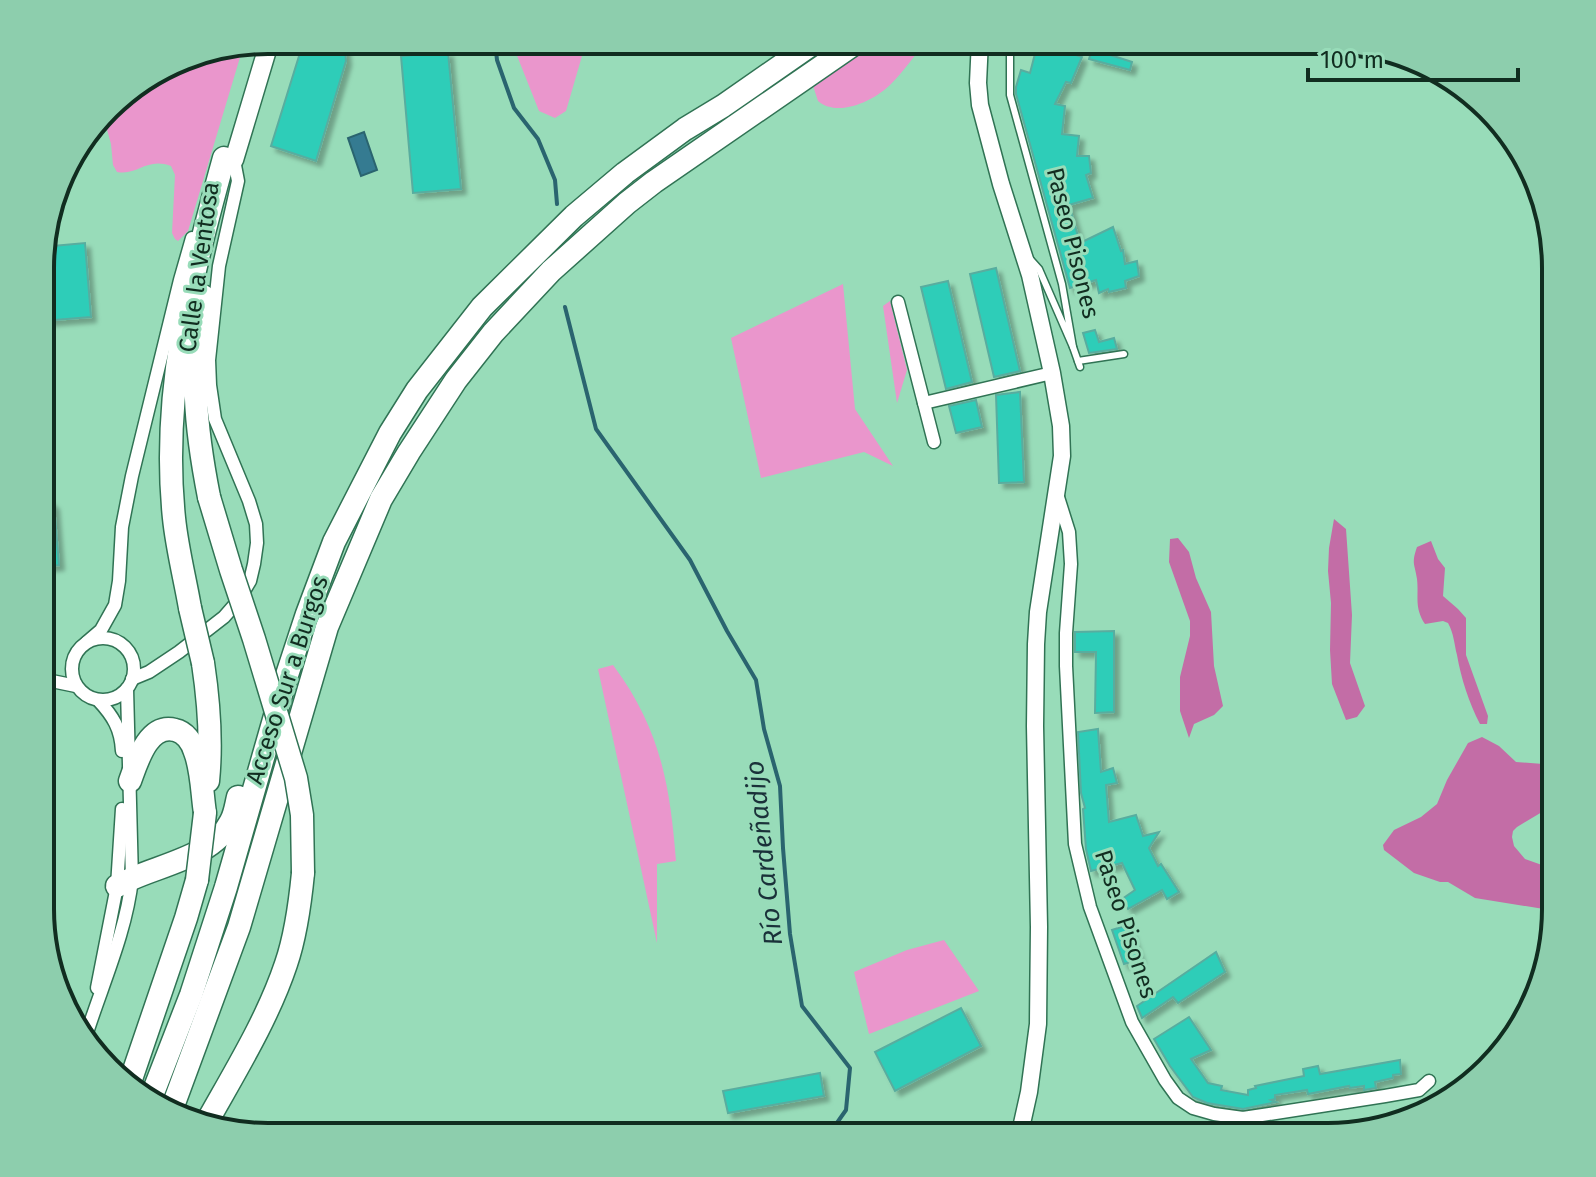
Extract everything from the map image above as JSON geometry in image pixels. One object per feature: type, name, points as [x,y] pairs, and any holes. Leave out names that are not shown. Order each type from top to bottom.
[{"type":"highway","name":"Acceso Sur a Burgos","points":[[154,1090],[191,995],[222,901],[307,614],[358,487],[390,433],[417,390],[482,307],[574,216],[685,129],[798,54]]},
{"type":"highway","name":"Acceso Sur a Burgos","points":[[175,1102],[239,927],[327,627],[381,499],[409,452],[456,380],[493,333],[551,271],[654,182],[839,54]]},
{"type":"highway","points":[[211,1115],[252,1041],[285,966],[295,932],[303,873],[302,815],[296,778],[209,497],[197,433],[194,362],[199,316],[229,159]]},
{"type":"highway","points":[[133,1074],[197,880],[205,813],[211,749],[208,695],[174,520],[173,409],[177,359],[190,287],[229,159]]},
{"type":"highway","points":[[124,882],[194,853],[214,841],[231,822],[300,594],[315,557],[358,487]]},
{"type":"highway","points":[[130,766],[152,736],[161,730],[173,729],[183,733],[196,752],[205,813]]},
{"type":"main road","name":"Calle la Ventosa","points":[[229,159],[265,54]]},
{"type":"main road","name":"Paseo Pisones","points":[[979,54],[980,105],[1030,275],[1061,426],[1062,456],[1038,612],[1036,644],[1038,1024],[1022,1123]]},
{"type":"main road","name":"Calle la Ventosa","points":[[229,159],[255,55]]},
{"type":"street","name":"Calle la Ventosa","points":[[87,642],[101,630],[115,605],[122,527],[132,476],[183,268],[210,176],[229,159],[238,181],[219,266],[209,360],[210,385],[215,419],[256,524],[254,564],[250,581],[224,617],[130,684]]},
{"type":"street","points":[[898,302],[934,442]]},
{"type":"street","points":[[924,403],[1052,373]]},
{"type":"street","name":"Paseo Pisones","points":[[1056,493],[1069,532],[1071,564],[1066,666],[1075,844],[1090,907],[1132,1022],[1165,1080],[1178,1098],[1193,1108],[1243,1118],[1419,1090],[1429,1081]]},
{"type":"street","points":[[89,1026],[113,958],[130,895],[124,882],[122,805],[130,766],[113,716],[98,700],[82,693],[76,686],[71,668],[81,646],[97,638],[108,638],[127,649],[134,669],[130,684],[130,766],[124,882]]},
{"type":"street","points":[[54,672],[73,659]]},
{"type":"street","points":[[54,681],[76,686]]},
{"type":"street","points":[[98,700],[119,696],[130,684]]},
{"type":"lane","name":"Paseo Pisones","points":[[1010,54],[1010,95],[1062,284],[1073,347]]},
{"type":"lane","name":"Paseo Pisones","points":[[1020,247],[1039,269],[1073,347]]},
{"type":"lane","points":[[1073,347],[1079,364],[1124,354]]},
{"type":"shaded area","points":[[516,54],[583,54],[566,111],[555,118],[539,111]]},
{"type":"shaded area","points":[[803,54],[916,54],[891,84],[866,101],[835,108],[818,101]]},
{"type":"shaded area","points":[[240,56],[188,231],[178,241],[172,233],[175,175],[171,166],[155,164],[124,173],[117,172],[113,165],[106,128],[149,90],[186,70]]},
{"type":"shaded area","points":[[843,284],[855,409],[893,466],[864,452],[761,478],[731,338]]},
{"type":"shaded area","points":[[890,301],[907,370],[897,403],[883,306]]},
{"type":"shaded area","points":[[1334,519],[1346,529],[1352,615],[1350,663],[1365,706],[1357,717],[1346,720],[1332,684],[1328,571]]},
{"type":"shaded area","points":[[1178,538],[1189,552],[1211,612],[1214,666],[1223,706],[1214,715],[1194,724],[1189,738],[1180,711],[1180,677],[1190,636],[1190,621],[1169,562],[1170,539]]},
{"type":"shaded area","points":[[1431,541],[1445,568],[1443,596],[1466,618],[1466,655],[1488,716],[1487,724],[1480,724],[1469,699],[1448,623],[1425,624],[1419,612],[1414,557],[1417,547]]},
{"type":"shaded area","points":[[613,665],[642,711],[652,734],[670,807],[676,861],[657,864],[657,943],[598,669]]},
{"type":"shaded area","points":[[1482,737],[1499,746],[1516,762],[1542,764],[1542,812],[1517,827],[1512,837],[1514,846],[1525,859],[1542,865],[1542,909],[1475,898],[1448,882],[1414,873],[1384,850],[1383,845],[1394,830],[1421,817],[1437,804],[1468,743]]},
{"type":"shaded area","points":[[944,940],[979,991],[869,1034],[854,972],[907,950]]},
{"type":"water","points":[[364,132],[377,170],[361,176],[348,138]]},
{"type":"building","points":[[300,54],[345,54],[346,61],[316,161],[271,146]]},
{"type":"building","points":[[448,54],[461,189],[413,193],[401,56]]},
{"type":"building","points":[[1035,54],[1073,54],[1082,57],[1071,83],[1066,82],[1055,104],[1065,106],[1062,134],[1079,136],[1077,156],[1089,156],[1091,173],[1086,175],[1093,198],[1069,205],[1080,243],[1113,227],[1123,250],[1125,264],[1137,261],[1139,276],[1125,281],[1126,288],[1099,293],[1096,280],[1070,288],[1016,94],[1021,70],[1030,73]]},
{"type":"building","points":[[1090,54],[1107,54],[1132,62],[1130,70],[1089,59]]},
{"type":"building","points":[[85,243],[91,317],[54,320],[56,246]]},
{"type":"building","points":[[996,268],[1020,371],[994,377],[970,274]]},
{"type":"building","points":[[948,281],[972,382],[946,389],[921,287]]},
{"type":"building","points":[[1095,330],[1099,342],[1114,338],[1117,349],[1089,353],[1083,333]]},
{"type":"building","points":[[1020,392],[1024,482],[999,483],[996,395]]},
{"type":"building","points":[[976,400],[982,427],[956,433],[949,406]]},
{"type":"building","points":[[54,505],[59,565],[54,566]]},
{"type":"building","points":[[1114,631],[1114,712],[1095,713],[1096,652],[1075,652],[1075,632]]},
{"type":"building","points":[[1098,729],[1101,772],[1113,768],[1117,783],[1106,785],[1109,822],[1136,815],[1143,836],[1159,832],[1149,848],[1158,866],[1161,864],[1179,892],[1167,899],[1162,890],[1128,909],[1122,899],[1135,890],[1122,863],[1091,871],[1086,849],[1078,732]]},
{"type":"building","points":[[1128,925],[1140,959],[1124,964],[1112,930]]},
{"type":"building","points":[[1216,952],[1225,972],[1178,1003],[1173,997],[1142,1018],[1137,1006]]},
{"type":"building","points":[[961,1008],[981,1046],[895,1091],[875,1052]]},
{"type":"building","points":[[1189,1017],[1211,1050],[1191,1059],[1208,1083],[1222,1086],[1221,1090],[1248,1095],[1248,1090],[1255,1086],[1304,1076],[1303,1069],[1318,1066],[1320,1074],[1400,1060],[1401,1074],[1375,1082],[1376,1088],[1364,1090],[1364,1086],[1349,1086],[1308,1094],[1307,1090],[1275,1095],[1275,1099],[1271,1100],[1276,1102],[1243,1109],[1207,1103],[1193,1097],[1154,1039]]},
{"type":"building","points":[[820,1073],[824,1096],[728,1113],[723,1091]]},
{"type":"waterway","name":"Río Cardeñadijo","points":[[496,54],[514,108],[538,139],[555,180],[557,204]]},
{"type":"waterway","name":"Río Cardeñadijo","points":[[565,307],[596,429],[690,560],[756,680],[764,729],[780,786],[790,934],[802,1006],[850,1068],[846,1110],[837,1123]]}]
